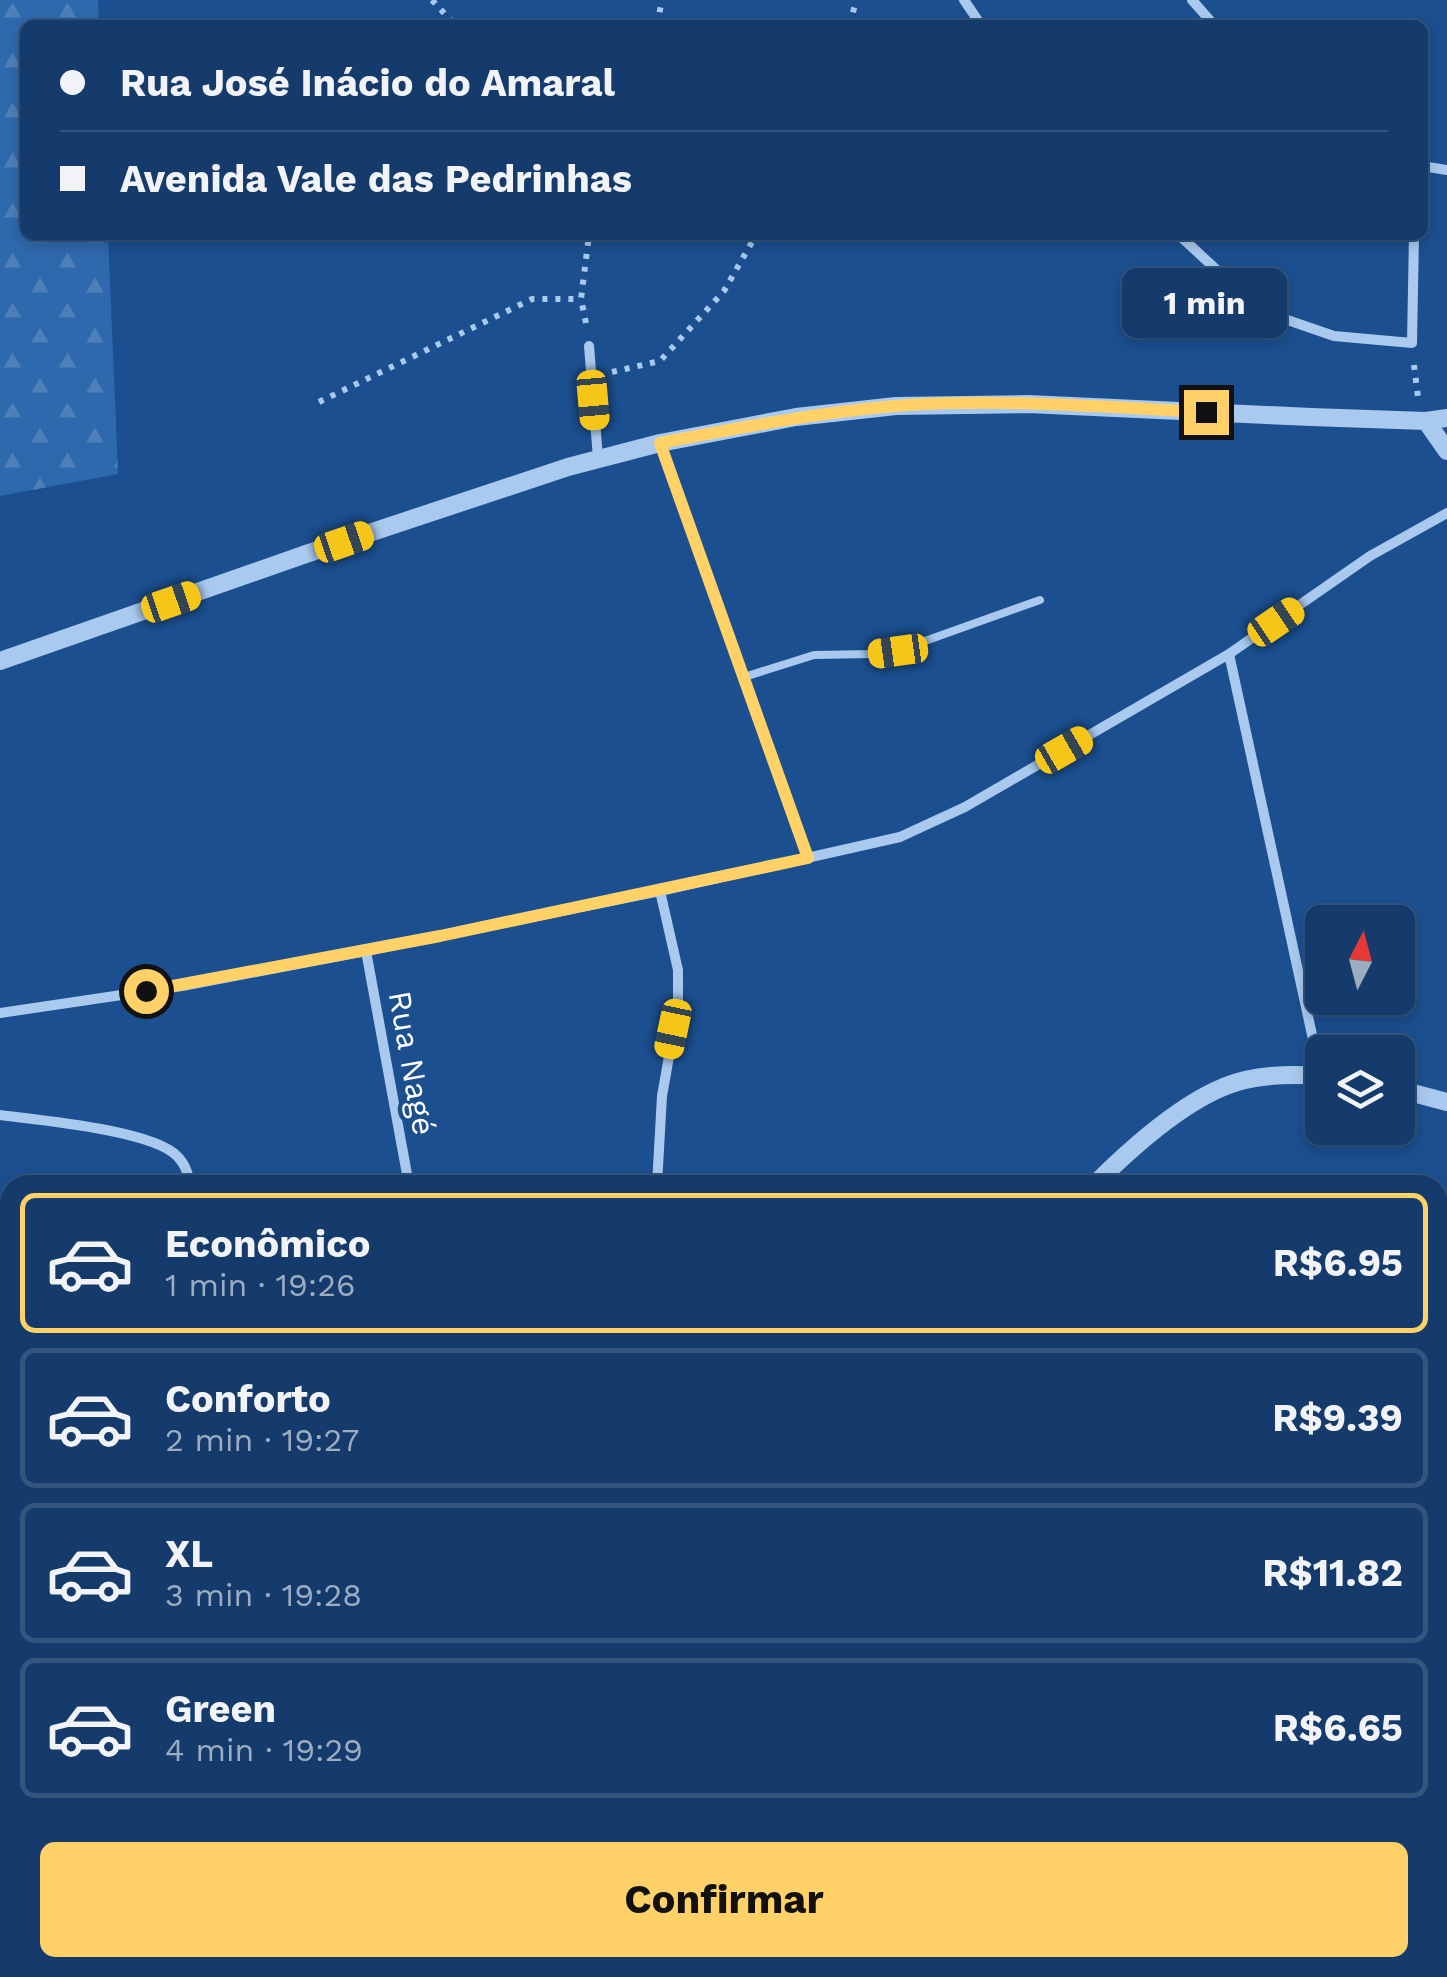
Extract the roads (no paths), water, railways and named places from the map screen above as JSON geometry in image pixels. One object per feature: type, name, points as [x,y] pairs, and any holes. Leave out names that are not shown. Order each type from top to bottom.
[{"type":"street","points":[[1192,0],[1210,20]]},
{"type":"street","points":[[1183,240],[1261,311],[1334,336],[1412,344],[1414,240]]},
{"type":"street","points":[[589,346],[597,449]]},
{"type":"street","points":[[0,661],[597,449],[660,443],[796,418],[896,406],[1028,404],[1426,421],[1447,418]]},
{"type":"street","points":[[1426,421],[1447,451]]},
{"type":"street","points":[[660,443],[808,858]]},
{"type":"street","points":[[0,1013],[182,986],[660,891],[900,838],[965,807],[1229,654],[1370,556],[1447,512]]},
{"type":"street","points":[[1229,654],[1313,1035]]},
{"type":"street","points":[[658,1175],[662,1096],[678,1006],[678,970],[660,891]]},
{"type":"street","name":"Rua Nagé","points":[[366,950],[407,1175]]},
{"type":"street","points":[[1105,1175],[1168,1120],[1206,1095],[1242,1080],[1280,1074],[1305,1075]]},
{"type":"street","points":[[1415,1093],[1447,1102]]},
{"type":"street","points":[[0,1116],[93,1128],[162,1146],[178,1156],[189,1175]]},
{"type":"lane","points":[[744,677],[814,655],[898,651],[1040,600]]}]
